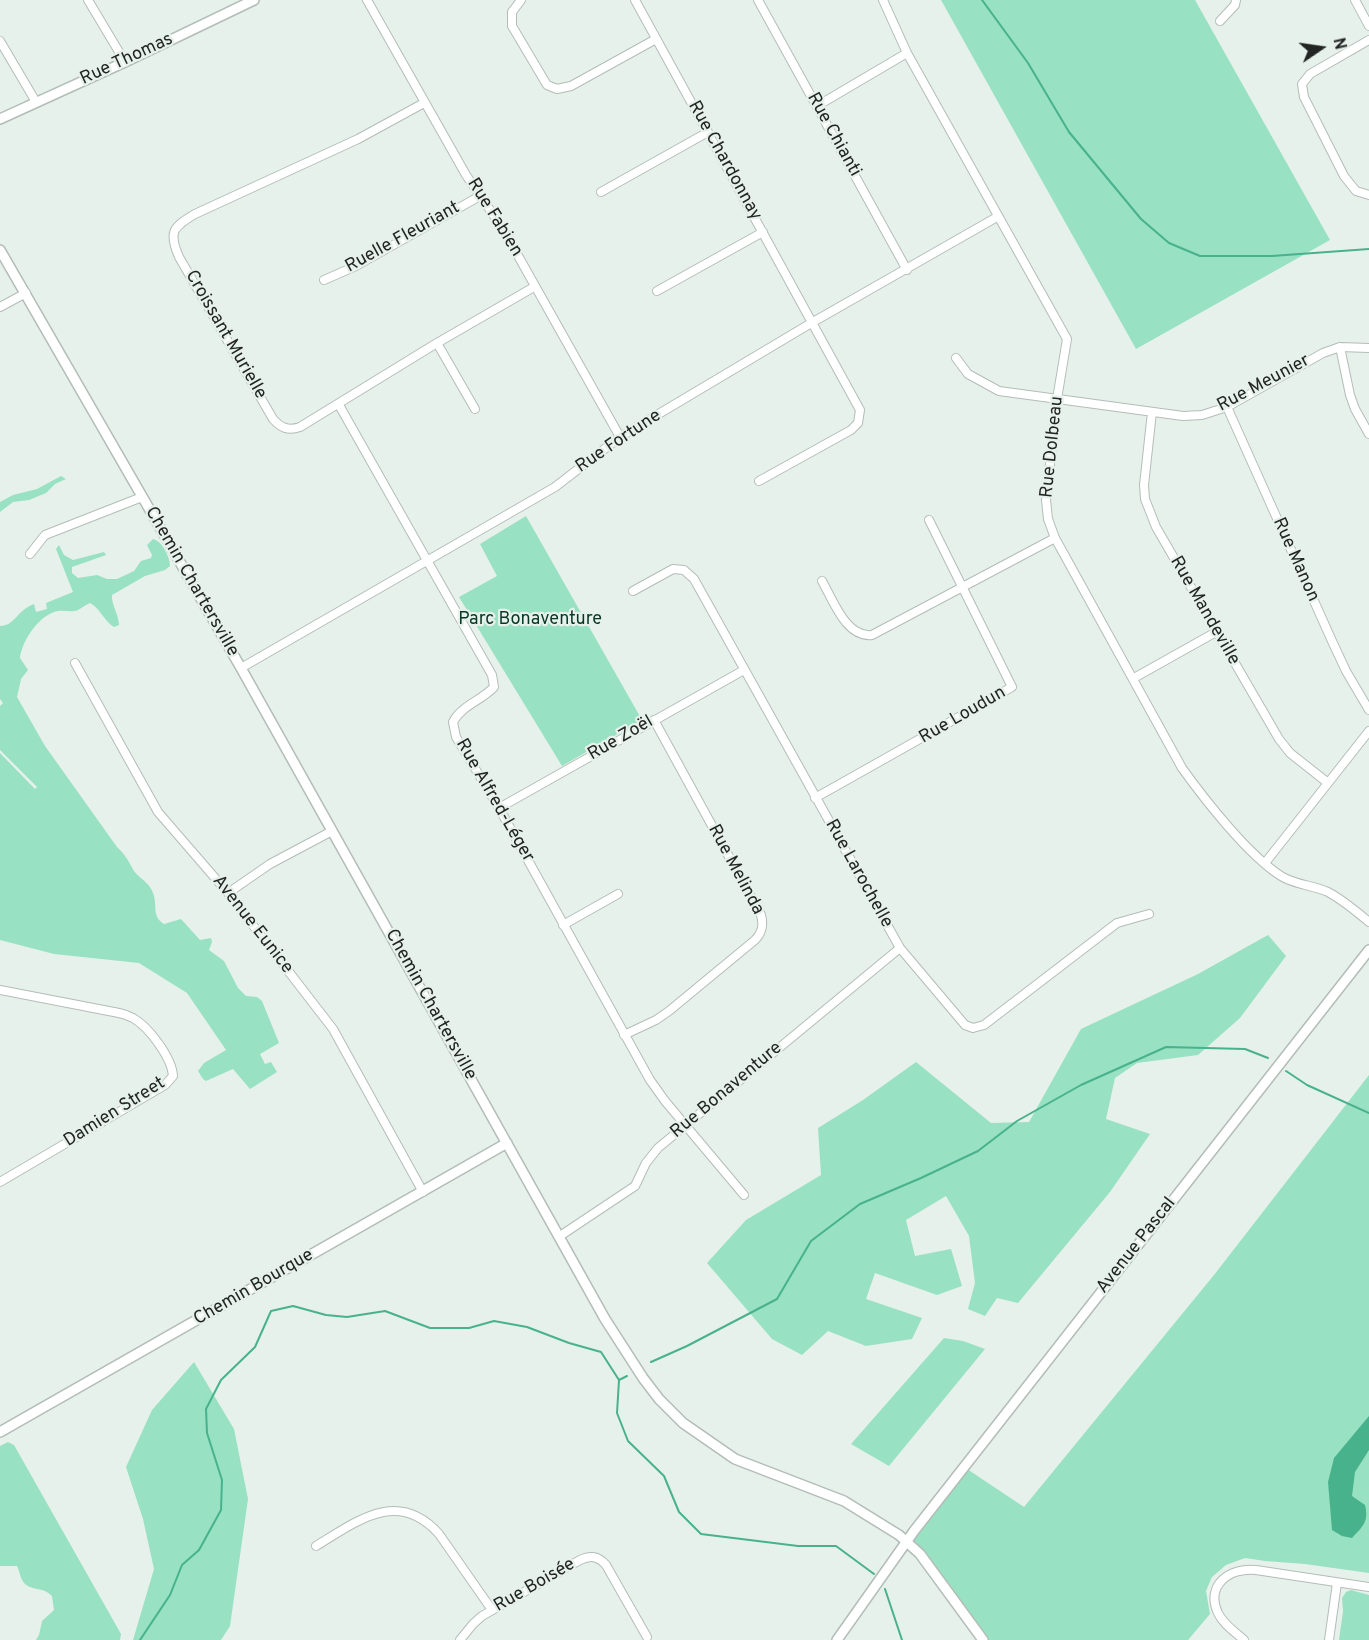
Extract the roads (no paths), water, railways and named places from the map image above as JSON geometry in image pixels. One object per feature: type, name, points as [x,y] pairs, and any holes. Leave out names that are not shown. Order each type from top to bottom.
[{"type":"street","points":[[88,0],[125,62]]},
{"type":"street","name":"Rue Thomas","points":[[0,119],[254,0]]},
{"type":"street","name":"Rue Fabien","points":[[367,0],[424,103],[503,230],[620,437]]},
{"type":"street","points":[[521,0],[512,12],[512,26],[547,85],[557,89],[572,86],[656,39]]},
{"type":"street","name":"Rue Chardonnay","points":[[635,0],[858,405],[860,419],[851,430],[759,482]]},
{"type":"street","name":"Rue Chianti","points":[[758,0],[907,270]]},
{"type":"street","name":"Rue Dolbeau","points":[[882,0],[907,53],[1067,339],[1057,399],[1046,500],[1048,519],[1055,538],[1191,781],[1248,848],[1281,876],[1327,891],[1369,922]]},
{"type":"street","points":[[1220,21],[1235,5],[1236,0]]},
{"type":"street","points":[[1354,0],[1369,26]]},
{"type":"street","points":[[1369,40],[1310,74],[1302,84],[1304,97],[1344,176],[1356,191],[1369,195]]},
{"type":"street","points":[[0,41],[36,102]]},
{"type":"street","points":[[817,106],[907,53]]},
{"type":"street","name":"Croissant Murielle","points":[[424,103],[358,139],[195,214],[180,223],[173,232],[173,243],[179,257],[278,424],[286,429],[300,427],[339,405],[437,342],[534,287]]},
{"type":"street","points":[[601,192],[708,132]]},
{"type":"street","name":"Ruelle Fleuriant","points":[[324,280],[356,266],[480,196]]},
{"type":"street","name":"Rue Fortune","points":[[241,668],[555,487],[620,437],[813,322],[997,217]]},
{"type":"street","points":[[657,291],[763,232]]},
{"type":"street","name":"Chemin Chartersville","points":[[0,250],[241,668],[605,1319],[633,1364],[659,1399],[683,1423],[735,1459],[844,1500],[906,1542],[920,1554],[983,1640]]},
{"type":"street","points":[[0,307],[26,293]]},
{"type":"street","points":[[437,342],[475,409]]},
{"type":"street","points":[[1340,347],[1353,402],[1369,434]]},
{"type":"street","name":"Rue Meunier","points":[[956,358],[968,374],[999,392],[1183,416],[1202,415],[1227,407],[1323,353],[1340,347],[1369,348]]},
{"type":"street","name":"Rue Alfred-Léger","points":[[339,405],[492,675],[494,687],[485,697],[458,711],[453,722],[456,737],[499,808],[624,1035],[657,1090],[744,1195]]},
{"type":"street","name":"Rue Manon","points":[[1227,407],[1332,641],[1369,710]]},
{"type":"street","name":"Rue Mandeville","points":[[1152,412],[1144,485],[1145,499],[1155,527],[1279,739],[1290,753],[1328,783]]},
{"type":"street","points":[[30,555],[45,535],[142,497]]},
{"type":"street","points":[[929,520],[962,587]]},
{"type":"street","points":[[822,581],[849,627],[854,632],[866,636],[878,633],[1055,538]]},
{"type":"street","name":"Rue Larochelle","points":[[633,591],[673,569],[684,570],[694,579],[900,948],[963,1023],[973,1028],[990,1020],[1117,923],[1149,914]]},
{"type":"street","name":"Rue Loudun","points":[[815,798],[1012,687],[962,587]]},
{"type":"street","points":[[1134,678],[1216,632]]},
{"type":"street","name":"Avenue Eunice","points":[[75,663],[158,812],[228,893],[333,1029],[423,1192]]},
{"type":"street","name":"Rue Zoël","points":[[499,808],[744,670]]},
{"type":"street","name":"Rue Melinda","points":[[624,1035],[656,1020],[669,1011],[754,940],[763,926],[761,915],[654,720]]},
{"type":"street","points":[[1265,863],[1369,731]]},
{"type":"street","points":[[228,893],[270,864],[332,831]]},
{"type":"street","points":[[563,925],[618,894]]},
{"type":"street","name":"Rue Bonaventure","points":[[560,1236],[634,1186],[646,1163],[658,1148],[900,948]]},
{"type":"street","name":"Avenue Pascal","points":[[837,1640],[906,1542],[1369,950]]},
{"type":"street","name":"Damien Street","points":[[0,990],[119,1013],[133,1018],[143,1026],[171,1062],[173,1076],[165,1085],[0,1182]]},
{"type":"street","name":"Chemin Bourque","points":[[0,1432],[507,1143]]},
{"type":"street","points":[[316,1546],[359,1520],[378,1512],[393,1511],[413,1514],[431,1525],[439,1534],[492,1610]]},
{"type":"street","name":"Rue Boisée","points":[[460,1640],[473,1624],[492,1610],[580,1560],[595,1557],[606,1565],[646,1638]]},
{"type":"street","points":[[1244,1640],[1221,1619],[1216,1609],[1215,1597],[1219,1585],[1231,1572],[1242,1569],[1256,1570],[1369,1587]]},
{"type":"street","points":[[1329,1640],[1336,1582]]},
{"type":"waterway","points":[[982,0],[1028,63],[1069,132],[1141,219],[1169,243],[1200,256],[1272,256],[1369,249]]},
{"type":"waterway","points":[[651,1362],[777,1299],[811,1241],[860,1204],[978,1151],[1017,1121],[1081,1085],[1166,1047],[1245,1049],[1268,1058]]},
{"type":"waterway","points":[[1286,1071],[1307,1085],[1369,1113]]},
{"type":"waterway","points":[[140,1640],[170,1595],[182,1565],[199,1550],[221,1510],[222,1480],[207,1433],[206,1409],[221,1380],[255,1347],[271,1311],[293,1306],[326,1315],[347,1317],[385,1311],[430,1328],[469,1328],[494,1321],[527,1327],[601,1352],[619,1380],[617,1413],[628,1441],[664,1476],[679,1512],[701,1534],[798,1546],[836,1546],[874,1574]]},
{"type":"waterway","points":[[619,1380],[627,1376]]},
{"type":"waterway","points":[[885,1589],[902,1640]]},
{"type":"park label","name":"Parc Bonaventure","points":[[530,620]]}]
